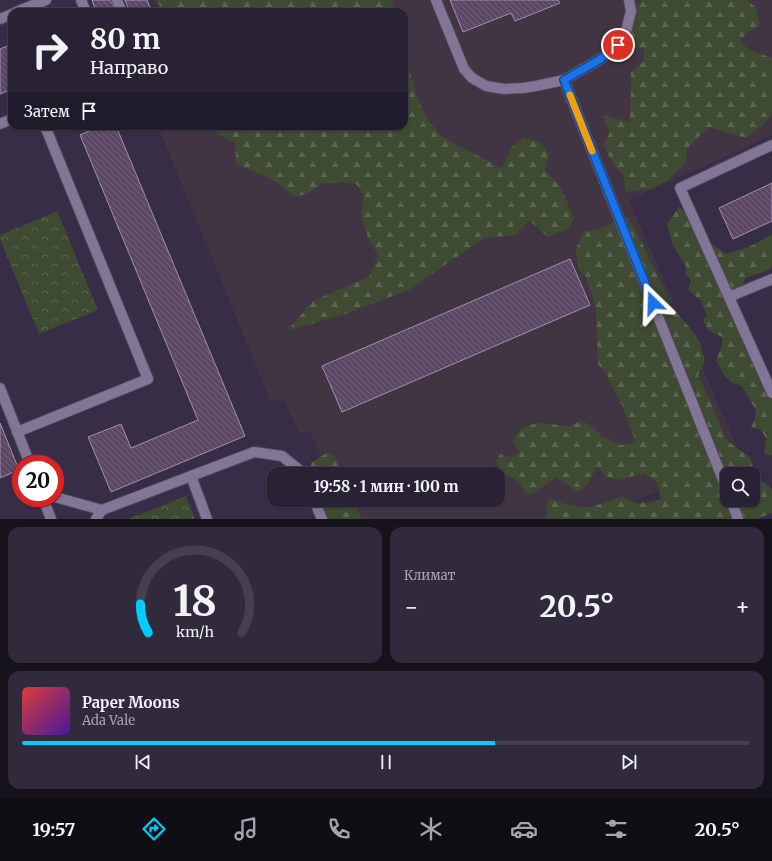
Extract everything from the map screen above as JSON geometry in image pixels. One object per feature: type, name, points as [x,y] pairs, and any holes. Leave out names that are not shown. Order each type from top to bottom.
[{"type":"lane","points":[[26,8],[46,0]]},
{"type":"lane","points":[[436,0],[464,69],[472,78],[486,86],[504,88],[523,88],[564,80],[599,60],[618,45],[627,28],[631,10],[629,0]]},
{"type":"lane","points":[[564,80],[720,472]]},
{"type":"lane","points":[[17,432],[148,379],[47,130]]},
{"type":"lane","points":[[772,145],[680,188],[772,393]]},
{"type":"lane","points":[[729,297],[772,279]]},
{"type":"lane","points":[[0,388],[26,455]]},
{"type":"lane","points":[[96,519],[102,510],[254,452],[282,456],[296,467]]},
{"type":"lane","points":[[191,476],[207,519]]},
{"type":"lane","points":[[64,499],[102,510]]},
{"type":"lane","points":[[46,507],[51,519]]},
{"type":"lane","points":[[317,507],[322,519]]},
{"type":"lane","points":[[734,507],[738,519]]},
{"type":"shaded area","points":[[154,0],[772,0],[772,135],[629,200],[741,456],[591,519],[345,519],[341,507],[505,507],[505,467],[324,467],[310,430],[300,434],[283,398],[271,402],[160,130],[408,130],[408,8],[157,8]]},
{"type":"green space","points":[[157,0],[393,0],[392,8],[161,8]]},
{"type":"green space","points":[[640,0],[747,0],[756,8],[759,26],[749,31],[740,41],[749,50],[772,58],[772,113],[764,124],[746,138],[708,127],[687,149],[686,163],[666,181],[651,189],[626,192],[623,174],[614,166],[603,144],[610,133],[602,115],[630,122],[631,72],[643,62],[644,49],[619,45],[627,8],[643,2]]},
{"type":"green space","points":[[408,67],[418,99],[426,117],[442,137],[502,168],[511,148],[524,137],[540,142],[549,154],[545,170],[560,186],[574,218],[569,228],[548,237],[529,220],[516,235],[484,238],[409,290],[345,314],[287,331],[313,301],[369,277],[378,255],[369,240],[361,216],[364,195],[356,184],[342,182],[322,184],[309,193],[295,197],[277,183],[261,174],[236,164],[235,143],[217,134],[215,130],[408,130]]},
{"type":"green space","points":[[679,207],[698,225],[707,241],[727,254],[753,245],[772,234],[772,266],[769,270],[745,278],[736,306],[772,400],[772,455],[769,456],[764,452],[766,438],[760,429],[751,428],[756,410],[741,385],[732,383],[724,375],[716,360],[722,346],[722,337],[708,330],[703,320],[707,315],[701,301],[688,290],[691,280],[685,274],[686,266],[673,246],[667,224]]},
{"type":"green space","points":[[57,211],[98,310],[39,334],[0,239],[0,235]]},
{"type":"green space","points":[[627,217],[640,238],[670,304],[700,342],[705,361],[698,376],[709,398],[726,440],[750,457],[753,467],[720,467],[720,507],[760,507],[760,480],[769,486],[772,490],[772,513],[757,519],[545,519],[548,514],[546,505],[549,499],[576,507],[591,507],[622,497],[637,503],[651,502],[661,499],[657,483],[645,473],[618,480],[605,476],[597,466],[588,484],[578,492],[556,477],[531,495],[525,492],[518,481],[505,474],[505,467],[500,467],[496,462],[500,454],[511,457],[519,453],[512,440],[522,428],[539,422],[569,427],[581,420],[594,428],[601,436],[619,445],[632,443],[635,440],[622,405],[607,375],[598,364],[594,299],[586,277],[580,271],[575,251],[584,231],[597,230]]},
{"type":"green space","points":[[328,452],[335,457],[340,467],[311,467],[311,463]]},
{"type":"green space","points":[[186,496],[195,519],[128,519]]},
{"type":"green space","points":[[315,507],[357,507],[361,519],[319,519]]},
{"type":"building","points":[[92,0],[111,0],[114,8],[95,8]]},
{"type":"building","points":[[125,0],[147,0],[150,8],[128,8]]},
{"type":"building","points":[[450,0],[558,0],[560,3],[515,21],[511,13],[463,32]]},
{"type":"building","points":[[8,46],[8,91],[0,94],[0,49]]},
{"type":"building","points":[[91,130],[118,130],[245,436],[111,492],[88,437],[121,424],[131,448],[198,420],[80,135]]},
{"type":"building","points":[[772,183],[772,221],[733,239],[719,208]]},
{"type":"building","points":[[570,259],[590,305],[342,412],[322,366]]},
{"type":"building","points":[[0,423],[13,455],[12,473],[0,478]]},
{"type":"slow traffic","points":[[570,95],[592,151]]},
{"type":"route","points":[[618,45],[599,60],[564,80],[653,303]]}]
